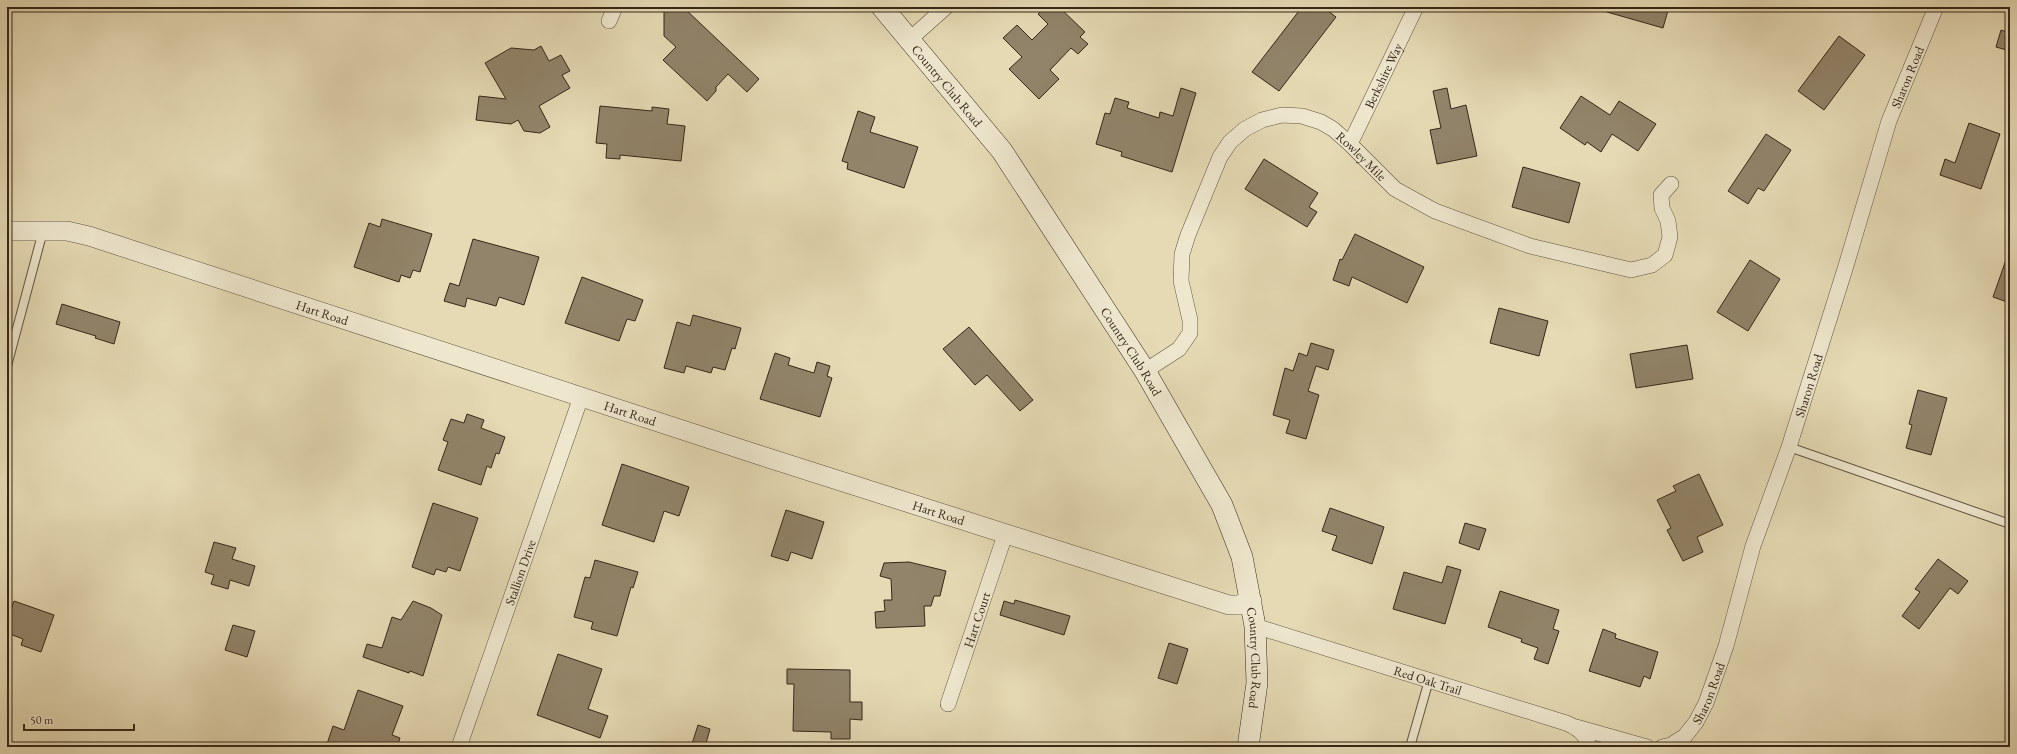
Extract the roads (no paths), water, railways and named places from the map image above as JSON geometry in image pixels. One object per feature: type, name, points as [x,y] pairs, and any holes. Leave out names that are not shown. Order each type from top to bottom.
[{"type":"main road","name":"Country Club Road","points":[[882,7],[1002,151],[1145,371],[1222,505],[1242,557],[1256,626],[1257,683],[1248,747]]},
{"type":"street","points":[[609,21],[615,7]]},
{"type":"street","points":[[910,39],[946,7]]},
{"type":"street","name":"Berkshire Way","points":[[1350,144],[1416,7]]},
{"type":"street","name":"Sharon Road","points":[[1662,747],[1671,745],[1685,736],[1696,722],[1706,703],[1726,646],[1753,546],[1789,447],[1889,122],[1936,7]]},
{"type":"street","name":"Rowley Mile","points":[[1145,371],[1179,349],[1190,333],[1190,320],[1181,281],[1182,254],[1188,235],[1220,158],[1230,142],[1245,129],[1262,120],[1282,115],[1302,116],[1321,122],[1333,129],[1350,144],[1395,189],[1435,211],[1530,246],[1631,270],[1652,265],[1665,255],[1670,237],[1668,221],[1662,208],[1661,195],[1671,184]]},
{"type":"street","name":"Hart Road","points":[[7,231],[43,230],[89,236],[1005,535],[1229,605],[1238,605],[1252,601]]},
{"type":"street","name":"Stallion Drive","points":[[459,747],[582,397]]},
{"type":"street","name":"Hart Court","points":[[948,704],[1005,535]]},
{"type":"street","name":"Red Oak Trail","points":[[1256,626],[1566,723],[1583,734],[1589,747]]},
{"type":"street","points":[[1566,723],[1647,747]]},
{"type":"lane","points":[[7,366],[43,230]]},
{"type":"lane","points":[[1789,447],[2010,524]]},
{"type":"lane","points":[[1410,747],[1429,680]]}]
